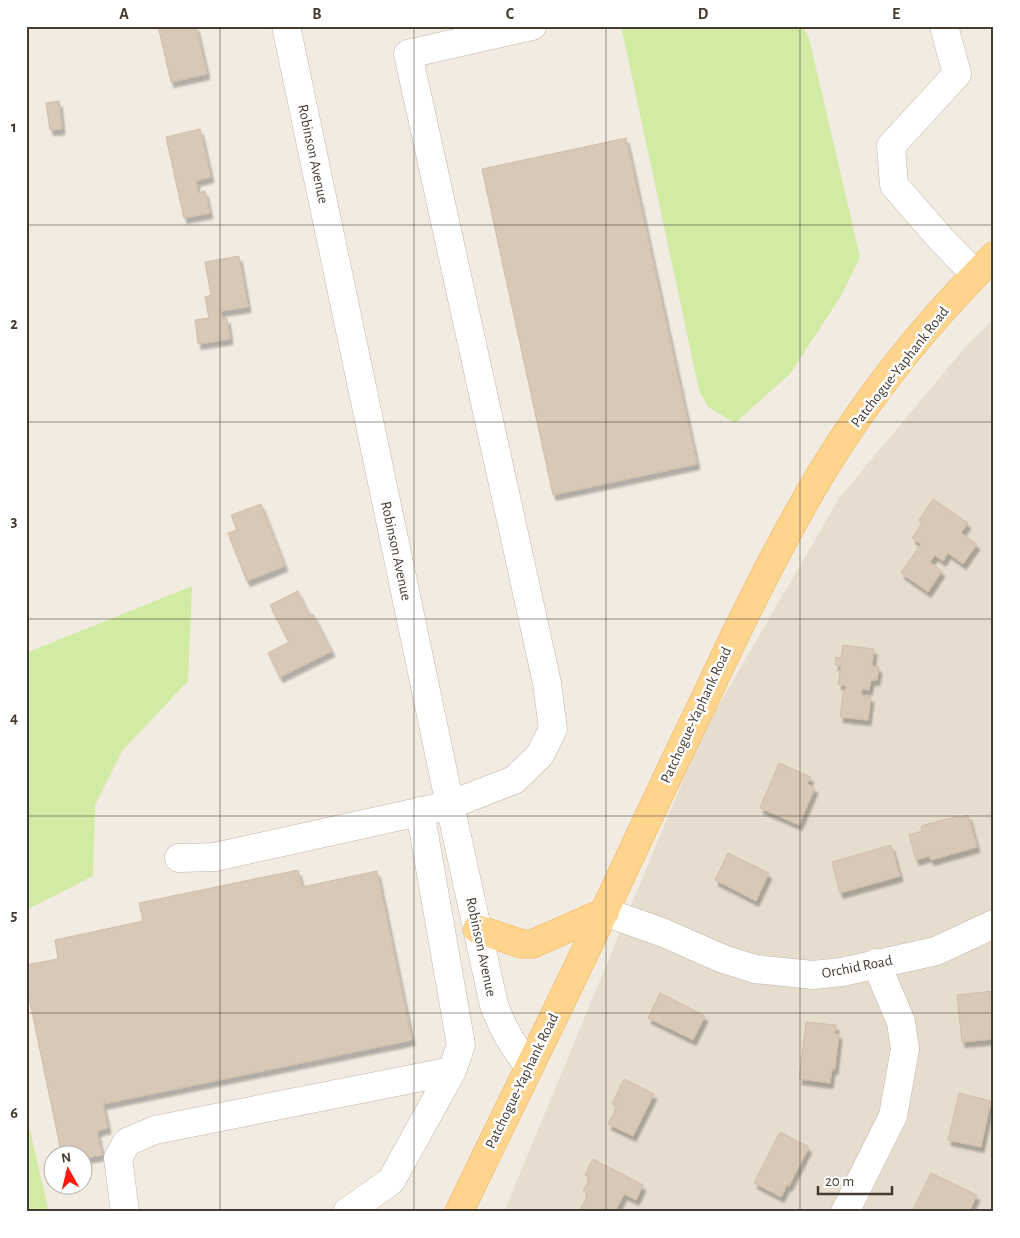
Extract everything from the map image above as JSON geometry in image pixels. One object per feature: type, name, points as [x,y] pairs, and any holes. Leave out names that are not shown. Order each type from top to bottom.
[{"type":"main road","name":"Patchogue-Yaphank Road","points":[[459,1212],[605,912],[779,546],[823,471],[871,399],[927,329],[985,265]]},
{"type":"main road","points":[[478,929],[522,944],[532,944],[605,912]]},
{"type":"street","name":"Robinson Avenue","points":[[286,26],[450,805],[497,1013],[503,1029],[513,1046],[529,1066]]},
{"type":"street","points":[[179,858],[214,857],[450,805],[514,780],[540,755],[553,729],[548,683],[408,54],[532,26]]},
{"type":"street","points":[[944,26],[957,74],[891,146],[894,185],[941,239],[985,265]]},
{"type":"street","points":[[347,1212],[391,1181],[452,1071],[461,1045],[420,811]]},
{"type":"street","name":"Orchid Road","points":[[605,912],[664,933],[723,959],[755,969],[813,975],[842,972],[936,951],[994,924]]},
{"type":"street","points":[[845,1212],[893,1116],[902,1076],[905,1049],[901,1022],[876,963]]},
{"type":"street","points":[[125,1212],[118,1158],[127,1142],[155,1130],[452,1071]]},
{"type":"shaded area","points":[[994,319],[994,1212],[504,1212],[703,732],[840,497],[967,345]]},
{"type":"green space","points":[[621,26],[802,26],[809,38],[860,257],[841,296],[790,374],[735,423],[708,407],[699,390]]},
{"type":"green space","points":[[192,586],[188,681],[122,751],[95,805],[93,876],[26,910],[26,653]]},
{"type":"green space","points":[[26,1114],[42,1182],[42,1196],[45,1196],[49,1212],[26,1212]]},
{"type":"building","points":[[158,26],[196,26],[207,74],[171,82]]},
{"type":"building","points":[[59,101],[62,129],[50,130],[46,103]]},
{"type":"building","points":[[200,129],[211,177],[196,181],[198,193],[205,191],[210,213],[184,218],[166,137]]},
{"type":"building","points":[[626,138],[697,464],[553,495],[482,169]]},
{"type":"building","points":[[239,256],[248,307],[221,311],[222,319],[227,318],[230,339],[198,344],[195,320],[209,318],[205,297],[211,295],[205,262]]},
{"type":"building","points":[[933,499],[968,523],[961,533],[977,544],[963,564],[948,553],[943,561],[935,555],[930,562],[942,571],[928,592],[901,573],[921,544],[912,538],[922,523],[919,520]]},
{"type":"building","points":[[261,504],[285,566],[247,581],[228,533],[237,530],[231,515]]},
{"type":"building","points":[[298,591],[310,616],[313,614],[332,651],[280,677],[268,653],[289,642],[270,605]]},
{"type":"building","points":[[843,645],[874,649],[872,666],[879,667],[877,680],[871,680],[869,690],[862,689],[861,695],[871,697],[868,720],[840,717],[843,693],[846,686],[838,684],[841,666],[835,665],[836,657],[841,658]]},
{"type":"building","points":[[779,763],[811,777],[807,784],[815,788],[799,825],[760,808]]},
{"type":"building","points":[[968,815],[977,847],[931,860],[929,856],[916,860],[909,835],[922,831],[921,826]]},
{"type":"building","points":[[891,845],[900,876],[840,893],[832,862]]},
{"type":"building","points":[[728,853],[769,873],[756,901],[715,880]]},
{"type":"building","points":[[298,870],[302,887],[377,871],[412,1040],[103,1104],[108,1128],[97,1131],[102,1155],[92,1157],[92,1146],[60,1146],[26,983],[26,965],[58,959],[55,940],[143,921],[139,903]]},
{"type":"building","points":[[994,991],[994,1039],[962,1042],[957,995]]},
{"type":"building","points":[[660,993],[705,1016],[693,1040],[648,1018]]},
{"type":"building","points":[[806,1022],[836,1025],[835,1034],[839,1034],[835,1069],[832,1069],[830,1083],[799,1079]]},
{"type":"building","points":[[624,1079],[654,1094],[633,1136],[608,1124],[617,1107],[612,1104]]},
{"type":"building","points":[[959,1093],[991,1101],[981,1147],[948,1140]]},
{"type":"building","points":[[780,1132],[809,1147],[789,1186],[787,1185],[781,1197],[754,1183]]},
{"type":"building","points":[[593,1159],[643,1185],[636,1200],[624,1194],[615,1212],[579,1212],[588,1194],[583,1191],[590,1178],[585,1175]]},
{"type":"building","points":[[931,1173],[977,1195],[969,1212],[912,1212]]}]
